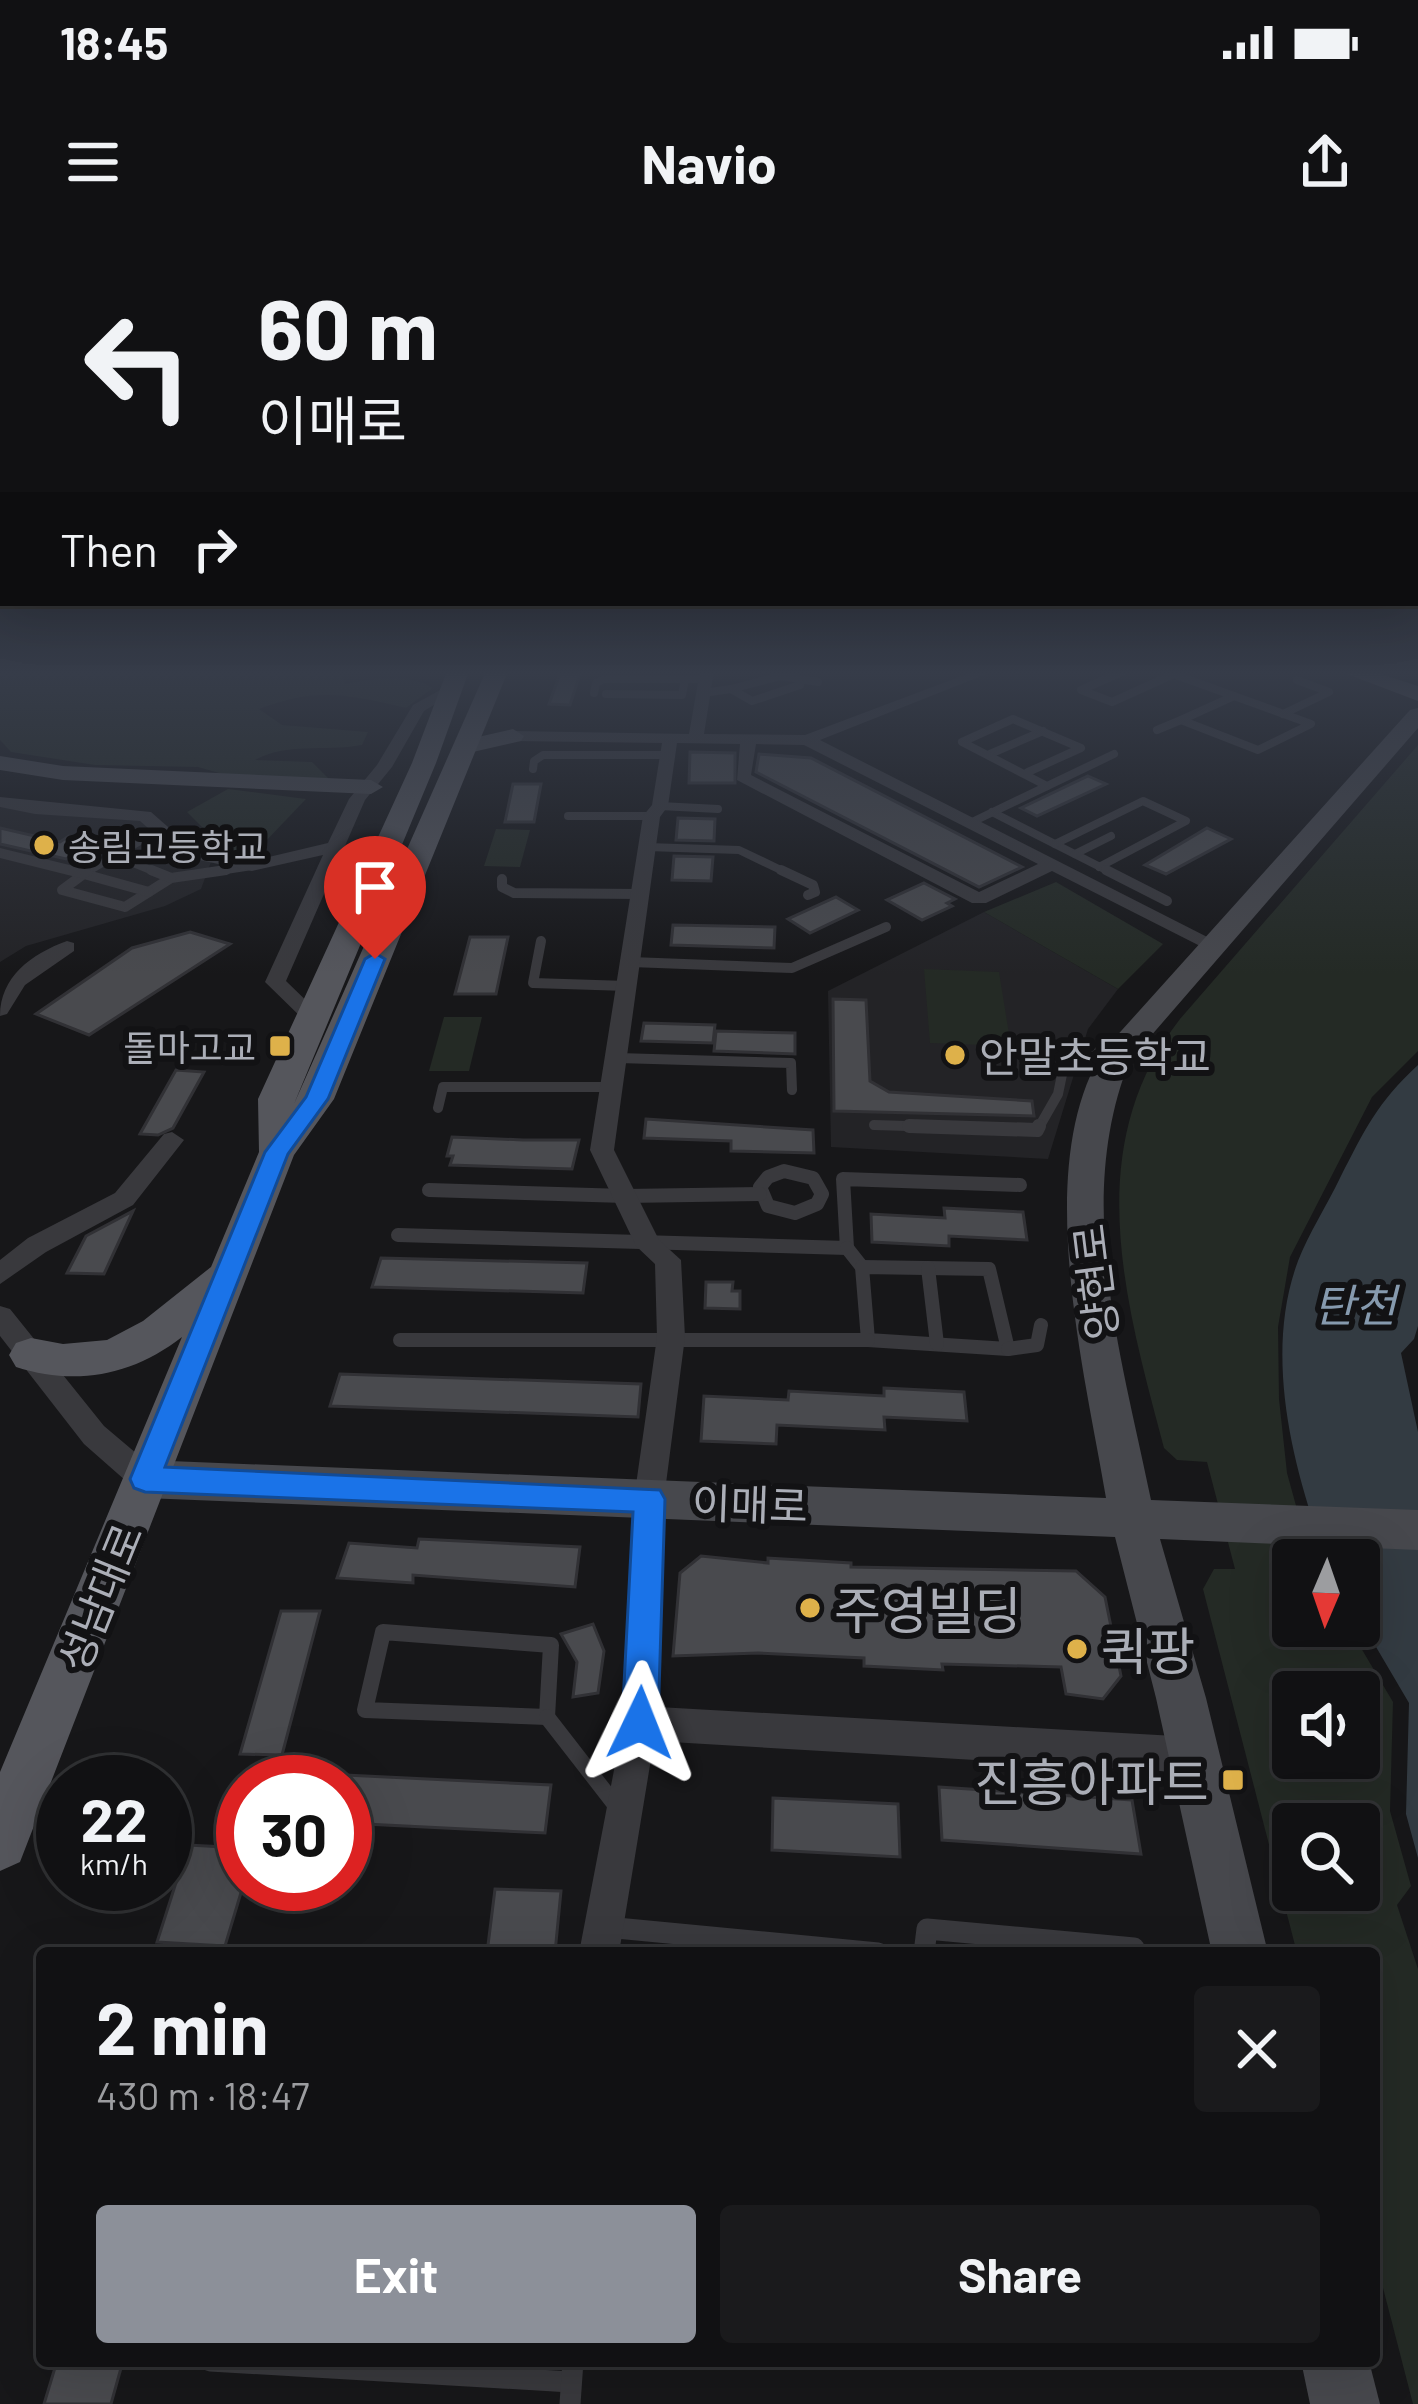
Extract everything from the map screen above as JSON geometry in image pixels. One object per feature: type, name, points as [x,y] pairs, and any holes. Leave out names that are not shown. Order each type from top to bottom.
[{"type":"main road","points":[[63,772],[371,787]]},
{"type":"main road","name":"성남대로","points":[[277,1152],[276,1099],[420,772]]},
{"type":"main road","name":"성남대로","points":[[0,1842],[277,1152],[316,1099],[453,772]]},
{"type":"main road","name":"양현로","points":[[1239,1947],[1132,1518],[1090,1289],[1085,1222],[1088,1148],[1101,1091],[1115,1057],[1366,772]]},
{"type":"main road","points":[[31,1355],[66,1364],[108,1359],[155,1334],[228,1274]]},
{"type":"main road","name":"이매로","points":[[145,1479],[1418,1530]]},
{"type":"main road","points":[[1336,2367],[1345,2404]]},
{"type":"street","points":[[313,1018],[275,982],[346,817],[380,772]]},
{"type":"street","points":[[600,1940],[626,1820],[640,1723],[650,1499],[671,1336],[668,1260],[650,1246],[602,1150],[647,847],[669,772]]},
{"type":"street","points":[[744,772],[743,777],[979,899],[1054,854]]},
{"type":"street","points":[[869,772],[970,823],[1054,854],[1211,944]]},
{"type":"street","points":[[0,802],[35,809],[145,816],[186,852],[252,866],[336,848]]},
{"type":"street","points":[[0,853],[84,874]]},
{"type":"street","points":[[0,1010],[16,981],[67,947]]},
{"type":"street","points":[[0,1274],[37,1245],[124,1199],[172,1140]]},
{"type":"street","points":[[0,1316],[94,1435],[145,1479]]},
{"type":"street","points":[[640,1723],[1193,1755]]},
{"type":"lane","points":[[1028,772],[1047,786]]},
{"type":"lane","points":[[970,823],[1076,772]]},
{"type":"lane","points":[[1054,854],[1143,801],[1186,821],[1099,867]]},
{"type":"lane","points":[[568,816],[718,809]]},
{"type":"lane","points":[[992,812],[1054,854],[1075,854],[1112,836]]},
{"type":"lane","points":[[162,828],[111,854],[62,890],[125,907],[171,878],[252,866]]},
{"type":"lane","points":[[647,847],[739,850],[813,885],[814,892],[808,895]]},
{"type":"lane","points":[[111,854],[171,878]]},
{"type":"lane","points":[[1075,854],[1167,902]]},
{"type":"lane","points":[[84,874],[149,892]]},
{"type":"lane","points":[[502,879],[502,887],[514,892],[640,894]]},
{"type":"lane","points":[[541,941],[532,983],[792,968],[886,927]]},
{"type":"lane","points":[[874,1125],[1037,1130],[1058,1094],[1065,1060],[1088,1051],[1115,1057]]},
{"type":"lane","points":[[618,1058],[791,1063],[792,1090]]},
{"type":"lane","points":[[438,1108],[443,1088],[613,1087]]},
{"type":"lane","points":[[794,1171],[813,1178],[822,1194],[810,1209],[795,1214],[769,1206],[760,1194],[768,1177],[794,1171]]},
{"type":"lane","points":[[868,1340],[862,1268],[847,1248],[843,1179],[1020,1185]]},
{"type":"lane","points":[[429,1190],[625,1196],[760,1194]]},
{"type":"lane","points":[[398,1235],[650,1246],[847,1248]]},
{"type":"lane","points":[[862,1268],[989,1269],[1008,1349]]},
{"type":"lane","points":[[928,1268],[937,1344]]},
{"type":"lane","points":[[400,1340],[671,1336],[1008,1349],[1037,1345],[1041,1325]]},
{"type":"lane","points":[[547,1718],[365,1710],[383,1632],[550,1646],[547,1718],[626,1820]]},
{"type":"lane","points":[[925,1947],[927,1929],[1123,1947]]},
{"type":"lane","points":[[600,1940],[750,1947]]},
{"type":"lane","points":[[415,2367],[571,2382]]},
{"type":"shaded area","points":[[215,772],[322,772],[329,779],[254,783]]},
{"type":"shaded area","points":[[1395,772],[1418,772],[1418,1051],[1372,1097],[1290,1257],[1278,1327],[1287,1473],[1305,1539],[1272,1539],[1272,1647],[1360,1647],[1375,1671],[1272,1671],[1272,1779],[1380,1779],[1380,1680],[1393,1702],[1390,1811],[1411,1886],[1397,1905],[1418,1969],[1418,2404],[1413,2404],[1380,2276],[1380,1947],[1295,1947],[1286,1911],[1380,1911],[1380,1803],[1272,1803],[1272,1856],[1203,1589],[1214,1569],[1235,1569],[1207,1462],[1177,1460],[1164,1448],[1136,1338],[1120,1228],[1121,1173],[1130,1120],[1149,1069],[1180,1019]]},
{"type":"shaded area","points":[[228,789],[306,799],[265,842],[228,853],[187,812]]},
{"type":"shaded area","points":[[0,807],[141,818],[212,859],[201,889],[165,906],[26,946],[0,962]]},
{"type":"shaded area","points":[[496,829],[530,830],[520,867],[484,866]]},
{"type":"shaded area","points":[[1056,882],[1163,944],[1118,989],[984,912]]},
{"type":"shaded area","name":"안말초등학교","points":[[984,912],[1118,989],[1088,1029],[1048,1159],[831,1147],[828,991]]},
{"type":"shaded area","points":[[924,969],[999,972],[1011,1046],[930,1043]]},
{"type":"shaded area","points":[[444,1017],[482,1017],[469,1071],[429,1071]]},
{"type":"water","name":"탄천","points":[[1418,1065],[1418,1326],[1401,1353],[1418,1432],[1418,1858],[1406,1814],[1409,1703],[1376,1647],[1380,1647],[1380,1539],[1320,1539],[1294,1451],[1283,1373],[1288,1297],[1298,1261],[1357,1145],[1392,1092]]},
{"type":"building","points":[[689,772],[735,772],[735,783],[689,783]]},
{"type":"building","points":[[756,772],[838,772],[1022,867],[979,887]]},
{"type":"building","points":[[1088,776],[1106,784],[1037,816],[1021,808]]},
{"type":"building","points":[[513,784],[541,784],[534,822],[505,822]]},
{"type":"building","points":[[678,818],[715,819],[714,841],[676,840]]},
{"type":"building","name":"송림고등학교","points":[[0,828],[60,842],[69,836],[93,842],[66,859],[0,844]]},
{"type":"building","points":[[1207,828],[1231,839],[1166,874],[1145,865]]},
{"type":"building","points":[[674,856],[713,857],[711,881],[672,880]]},
{"type":"building","points":[[924,883],[955,899],[947,903],[952,906],[922,920],[887,900]]},
{"type":"building","points":[[836,897],[858,910],[810,933],[788,919]]},
{"type":"building","points":[[673,925],[775,927],[774,948],[671,945]]},
{"type":"building","points":[[190,932],[230,944],[89,1035],[36,1014],[132,948]]},
{"type":"building","points":[[470,937],[508,937],[496,994],[455,994]]},
{"type":"building","points":[[833,999],[866,1000],[870,1081],[889,1092],[1032,1101],[1034,1116],[834,1111]]},
{"type":"building","points":[[644,1023],[715,1025],[713,1043],[641,1041]]},
{"type":"building","points":[[716,1031],[795,1033],[795,1054],[714,1051]]},
{"type":"building","points":[[176,1070],[204,1072],[173,1128],[158,1135],[140,1134]]},
{"type":"building","points":[[646,1119],[813,1130],[814,1153],[731,1151],[731,1141],[644,1138]]},
{"type":"building","points":[[452,1137],[579,1140],[572,1169],[450,1165],[453,1156],[447,1156]]},
{"type":"building","points":[[944,1208],[1023,1212],[1027,1240],[949,1236],[949,1246],[872,1242],[871,1214],[945,1218]]},
{"type":"building","points":[[133,1211],[104,1274],[67,1273],[86,1236]]},
{"type":"building","points":[[381,1258],[587,1263],[583,1293],[372,1287]]},
{"type":"building","points":[[706,1282],[733,1282],[732,1291],[740,1291],[740,1309],[705,1308]]},
{"type":"building","points":[[340,1374],[641,1384],[638,1417],[330,1406]]},
{"type":"building","points":[[884,1388],[964,1392],[967,1421],[884,1417],[885,1430],[777,1425],[776,1444],[701,1441],[704,1396],[788,1400],[789,1391],[884,1396]]},
{"type":"building","points":[[419,1539],[580,1547],[575,1587],[413,1575],[413,1583],[337,1578],[349,1543],[417,1548]]},
{"type":"building","points":[[701,1556],[768,1563],[768,1558],[851,1563],[851,1567],[1076,1571],[1105,1597],[1121,1676],[1103,1699],[1066,1694],[1061,1667],[942,1664],[943,1670],[864,1666],[864,1658],[758,1653],[673,1656],[680,1573]]},
{"type":"building","points":[[281,1611],[320,1611],[282,1755],[240,1754]]},
{"type":"building","points":[[593,1624],[604,1651],[598,1693],[573,1697],[577,1662],[561,1634]]},
{"type":"building","points":[[372,1776],[551,1785],[545,1833],[372,1824]]},
{"type":"building","points":[[939,1787],[1132,1800],[1141,1854],[942,1840]]},
{"type":"building","points":[[773,1798],[898,1804],[900,1857],[772,1850]]},
{"type":"building","points":[[192,1845],[216,1847],[216,1911],[236,1911],[225,1946],[157,1942],[167,1911],[192,1911]]},
{"type":"building","points":[[495,1889],[561,1891],[556,1947],[488,1947]]},
{"type":"building","points":[[55,2367],[121,2367],[111,2404],[44,2404]]},
{"type":"place","name":"송림고등학교","points":[[44,845]]},
{"type":"place","name":"돌마고교","points":[[280,1046]]},
{"type":"place","name":"안말초등학교","points":[[955,1055]]},
{"type":"place","name":"주영빌딩","points":[[810,1608]]},
{"type":"place","name":"퀵팡","points":[[1077,1649]]},
{"type":"place","name":"진흥아파트","points":[[1233,1780]]},
{"type":"route","points":[[375,959],[316,1099],[277,1152],[145,1479],[650,1499],[640,1723]]}]
